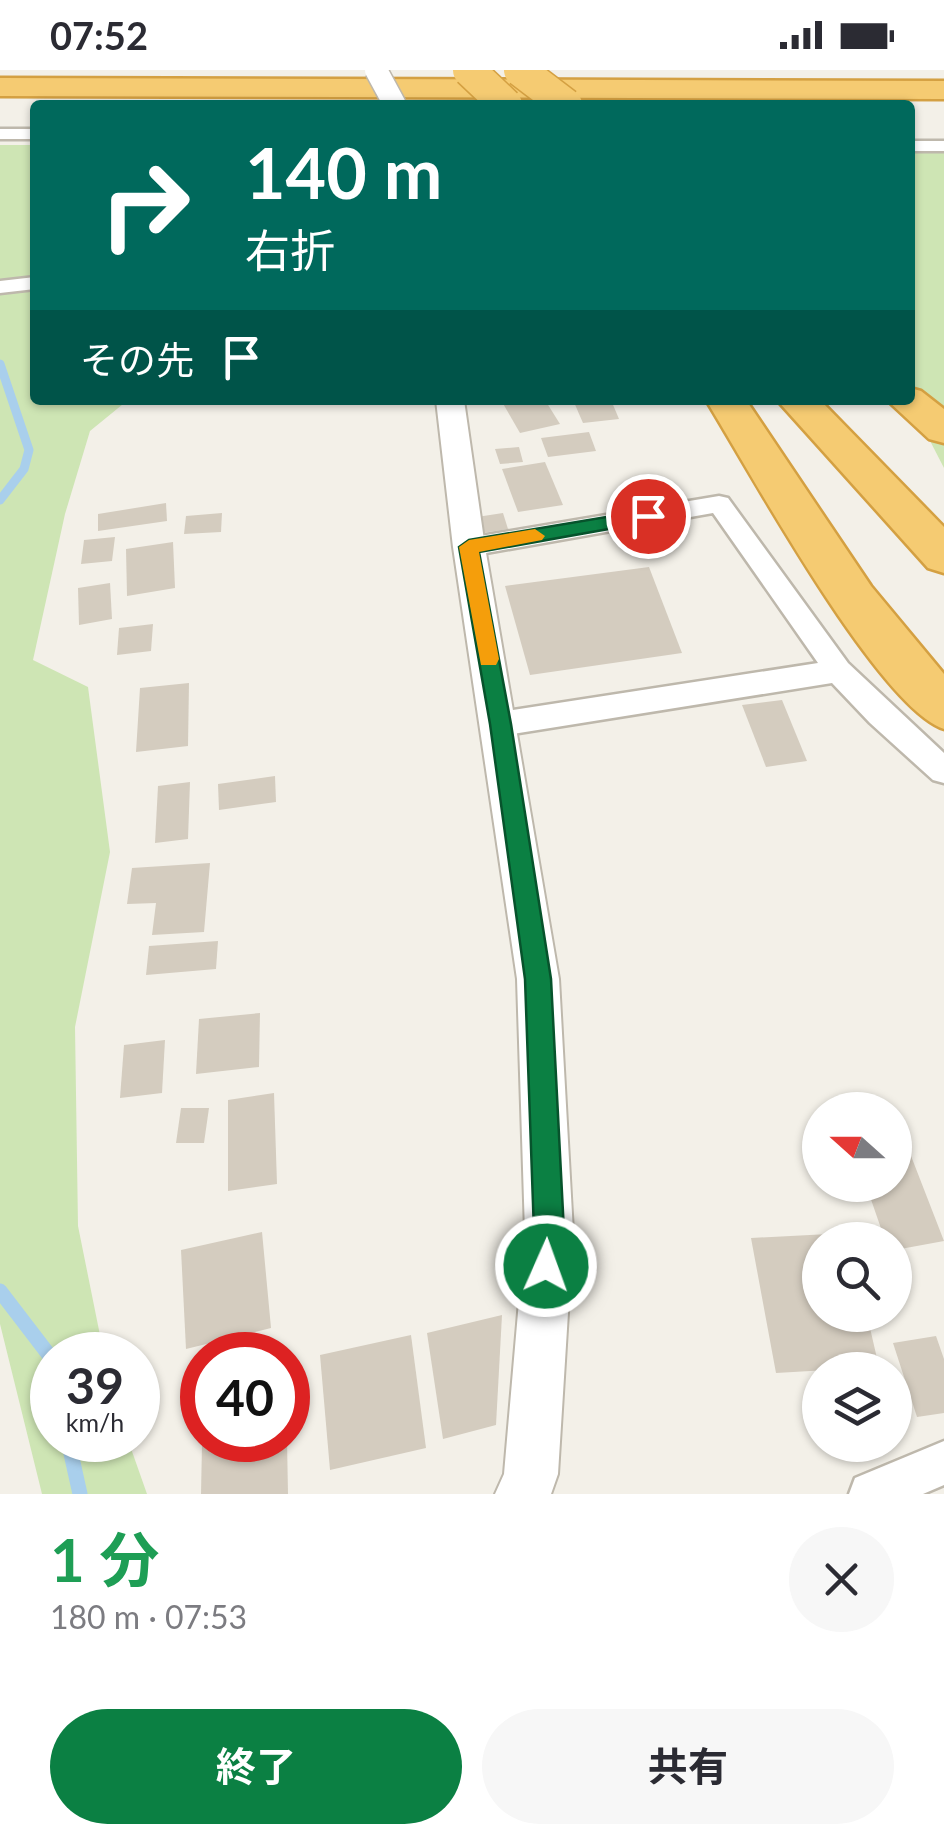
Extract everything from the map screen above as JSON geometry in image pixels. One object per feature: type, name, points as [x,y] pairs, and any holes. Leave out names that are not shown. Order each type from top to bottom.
[{"type":"highway","points":[[446,70],[475,100]]},
{"type":"highway","points":[[469,70],[501,100]]},
{"type":"highway","points":[[501,70],[534,100]]},
{"type":"highway","points":[[520,70],[559,100]]},
{"type":"highway","points":[[0,85],[790,70]]},
{"type":"highway","points":[[0,85],[944,90]]},
{"type":"highway","points":[[0,109],[30,109]]},
{"type":"highway","points":[[915,109],[944,109]]},
{"type":"highway","points":[[915,126],[944,127]]},
{"type":"highway","points":[[915,370],[944,389]]},
{"type":"highway","points":[[729,405],[860,614],[902,667],[944,708]]},
{"type":"highway","points":[[802,405],[944,556]]},
{"type":"highway","points":[[846,405],[944,504]]},
{"type":"highway","points":[[913,405],[944,430]]},
{"type":"street","points":[[376,70],[392,100]]},
{"type":"street","points":[[0,134],[30,134]]},
{"type":"street","points":[[915,146],[944,146]]},
{"type":"street","points":[[0,287],[30,283]]},
{"type":"street","points":[[451,405],[469,547],[538,979],[549,1232],[530,1474],[524,1494]]},
{"type":"street","points":[[469,547],[720,504],[838,671],[880,715],[944,771]]},
{"type":"street","points":[[500,724],[838,671]]},
{"type":"street","points":[[871,1494],[944,1463]]},
{"type":"green space","points":[[0,145],[30,145],[30,405],[122,405],[90,431],[65,514],[33,660],[88,687],[110,852],[75,1027],[78,1226],[99,1332],[30,1332],[30,1445],[0,1324]]},
{"type":"green space","points":[[915,151],[944,151],[944,468],[912,405],[915,405]]},
{"type":"green space","points":[[34,1462],[136,1462],[147,1494],[42,1494]]},
{"type":"building","points":[[504,405],[548,405],[560,424],[520,433]]},
{"type":"building","points":[[575,405],[613,405],[619,419],[583,423]]},
{"type":"building","points":[[589,432],[596,451],[548,457],[541,438]]},
{"type":"building","points":[[519,447],[523,462],[500,464],[495,449]]},
{"type":"building","points":[[545,462],[563,505],[518,512],[502,469]]},
{"type":"building","points":[[166,503],[167,521],[98,531],[98,514]]},
{"type":"building","points":[[222,513],[221,532],[184,534],[186,516]]},
{"type":"building","points":[[503,513],[508,529],[482,533],[477,517]]},
{"type":"building","points":[[115,537],[112,561],[81,564],[84,540]]},
{"type":"building","points":[[173,542],[175,588],[127,596],[126,549]]},
{"type":"building","points":[[649,567],[682,653],[530,675],[505,586]]},
{"type":"building","points":[[110,583],[112,619],[79,625],[78,588]]},
{"type":"building","points":[[153,624],[151,651],[117,655],[119,628]]},
{"type":"building","points":[[189,683],[188,746],[136,752],[140,688]]},
{"type":"building","points":[[782,700],[807,761],[766,767],[742,705]]},
{"type":"building","points":[[275,776],[276,802],[219,810],[218,784]]},
{"type":"building","points":[[190,782],[188,839],[155,843],[158,786]]},
{"type":"building","points":[[210,863],[204,932],[152,935],[156,903],[127,904],[132,868]]},
{"type":"building","points":[[218,941],[216,969],[146,975],[149,946]]},
{"type":"building","points":[[260,1013],[259,1067],[196,1074],[199,1019]]},
{"type":"building","points":[[165,1040],[162,1093],[120,1098],[124,1045]]},
{"type":"building","points":[[274,1093],[277,1184],[228,1191],[228,1100]]},
{"type":"building","points":[[181,1108],[209,1108],[204,1143],[176,1143]]},
{"type":"building","points":[[912,1158],[944,1241],[912,1247],[912,1222],[879,1222],[872,1202],[912,1202]]},
{"type":"building","points":[[262,1232],[271,1328],[255,1332],[185,1332],[181,1250]]},
{"type":"building","points":[[802,1235],[802,1332],[871,1332],[876,1352],[802,1352],[802,1371],[776,1373],[751,1238]]},
{"type":"building","points":[[502,1315],[496,1425],[443,1439],[427,1333]]},
{"type":"building","points":[[411,1335],[426,1448],[330,1470],[320,1355]]},
{"type":"building","points":[[936,1336],[944,1359],[944,1413],[917,1417],[912,1402],[912,1352],[896,1352],[893,1343]]},
{"type":"building","points":[[202,1462],[287,1462],[288,1494],[201,1494]]},
{"type":"waterway","points":[[0,364],[29,450],[24,469],[0,500]]},
{"type":"waterway","points":[[0,1291],[31,1332]]},
{"type":"waterway","points":[[73,1462],[80,1494]]},
{"type":"slow traffic","points":[[489,659],[469,547],[535,536]]},
{"type":"route","points":[[546,1266],[549,1232],[538,979],[469,547],[648,516]]}]
